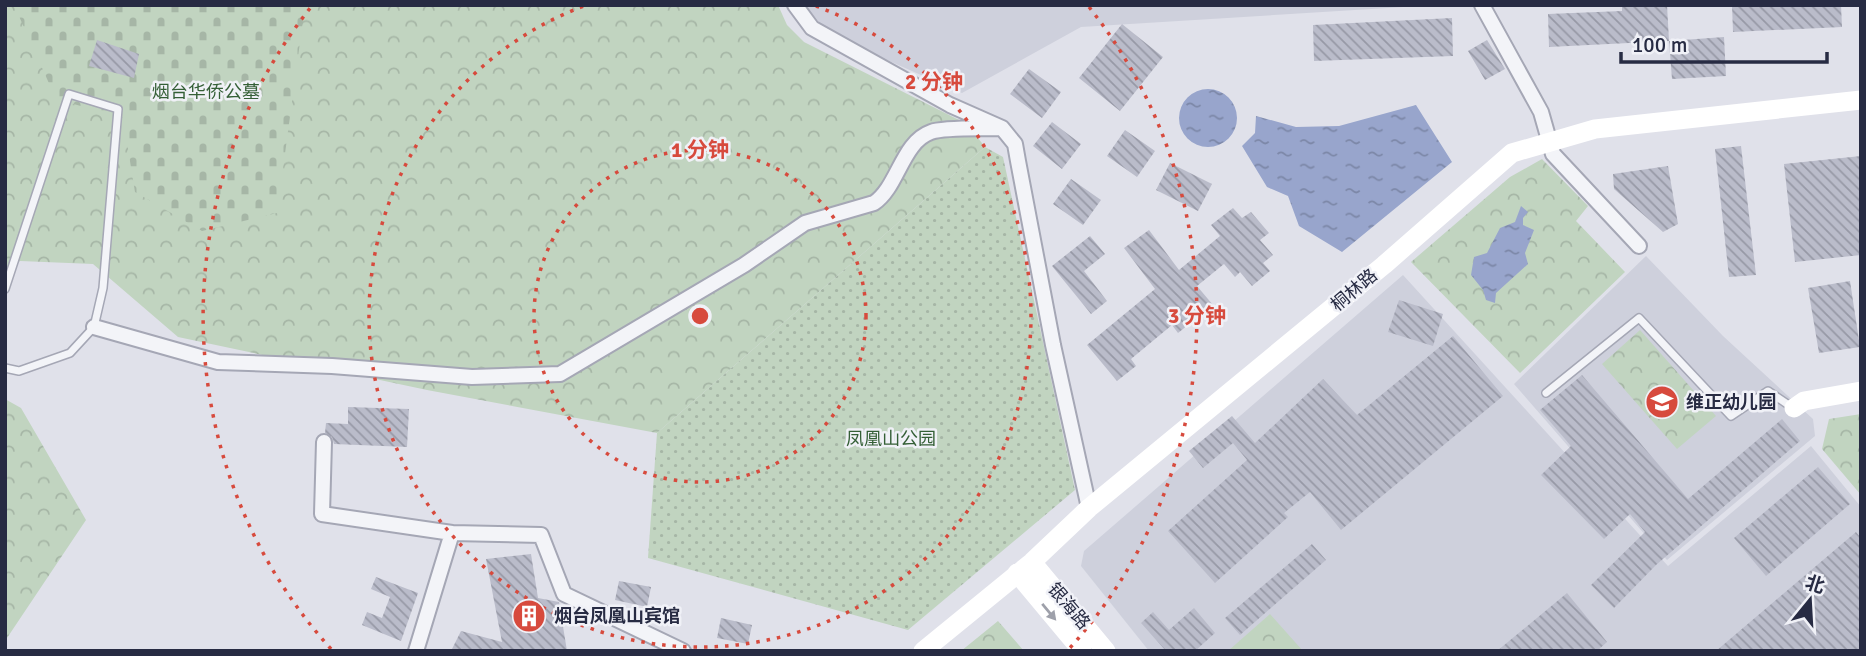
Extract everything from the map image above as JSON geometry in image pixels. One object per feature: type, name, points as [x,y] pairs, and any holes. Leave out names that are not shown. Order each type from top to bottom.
[{"type":"street","points":[[795,5],[812,29],[950,105],[1002,128],[1015,144],[1053,345],[1089,508]]},
{"type":"street","points":[[1482,5],[1541,112],[1553,154],[1573,179],[1639,246]]},
{"type":"street","name":"桐林路","points":[[923,651],[1025,568],[1089,508],[1384,265],[1512,153],[1595,129],[1861,100]]},
{"type":"street","points":[[94,327],[218,362],[332,366],[472,377],[560,374],[721,279],[805,223],[874,203],[883,197],[915,143],[924,135],[934,131],[1002,128]]},
{"type":"street","points":[[1794,408],[1804,401],[1861,391]]},
{"type":"street","points":[[324,442],[322,514],[452,533],[541,535],[564,594],[683,651]]},
{"type":"street","points":[[416,651],[452,533]]},
{"type":"street","name":"银海路","points":[[1025,568],[1082,651]]},
{"type":"street","name":"银海路","points":[[1025,568],[1106,651]]},
{"type":"lane","points":[[5,289],[69,94],[118,109],[103,288],[94,327],[70,352],[19,371],[5,368]]},
{"type":"lane","points":[[1546,393],[1639,317],[1731,416],[1768,391],[1794,408]]},
{"type":"shaded area","points":[[805,5],[1436,5],[1081,27],[962,93],[846,42],[819,22]]},
{"type":"shaded area","name":"维正幼儿园","points":[[1646,256],[1723,336],[1813,419],[1815,436],[1667,560],[1514,384]]},
{"type":"shaded area","points":[[1403,275],[1668,566],[1811,446],[1861,507],[1861,651],[1149,651],[1081,566],[1084,551]]},
{"type":"green space","points":[[5,5],[778,5],[787,25],[804,42],[967,124],[985,147],[657,433],[427,390],[178,337],[93,264],[20,261],[5,271]]},
{"type":"green space","name":"烟台华侨公墓","points":[[14,5],[305,5],[277,213],[202,231],[135,192],[123,118],[56,99]]},
{"type":"green space","name":"凤凰山公园","points":[[985,147],[1003,157],[1075,490],[908,630],[648,558],[657,433]]},
{"type":"green space","points":[[1542,159],[1588,206],[1576,221],[1625,272],[1520,373],[1411,262],[1510,177]]},
{"type":"green space","points":[[1640,330],[1716,416],[1677,449],[1602,364]]},
{"type":"green space","points":[[5,399],[21,408],[86,520],[5,641]]},
{"type":"green space","points":[[1861,414],[1861,495],[1822,449],[1829,419]]},
{"type":"green space","points":[[1270,614],[1303,651],[1228,651]]},
{"type":"green space","points":[[998,621],[1024,651],[961,651]]},
{"type":"water","points":[[1202,89],[1214,89],[1229,97],[1237,112],[1237,124],[1229,139],[1214,147],[1202,147],[1187,139],[1179,124],[1179,112],[1187,97]]},
{"type":"water","points":[[1416,105],[1452,162],[1342,252],[1299,226],[1288,196],[1267,187],[1242,146],[1255,133],[1256,116],[1296,127],[1339,126]]},
{"type":"water","points":[[1521,206],[1528,212],[1523,218],[1523,225],[1534,230],[1525,253],[1528,264],[1496,293],[1495,303],[1486,300],[1483,290],[1471,275],[1474,257],[1487,253],[1500,228],[1515,222]]},
{"type":"building","points":[[1622,5],[1667,5],[1669,41],[1549,47],[1548,14],[1622,11]]},
{"type":"building","points":[[1732,5],[1841,5],[1842,27],[1733,32]]},
{"type":"building","points":[[1452,18],[1453,56],[1314,61],[1313,25]]},
{"type":"building","points":[[1122,24],[1163,57],[1120,111],[1079,78]]},
{"type":"building","points":[[1724,37],[1726,76],[1672,79],[1669,41]]},
{"type":"building","points":[[97,40],[139,54],[134,78],[89,66]]},
{"type":"building","points":[[1487,40],[1505,69],[1485,80],[1468,51]]},
{"type":"building","points":[[1029,69],[1061,92],[1042,118],[1010,94]]},
{"type":"building","points":[[1052,122],[1081,144],[1062,169],[1033,146]]},
{"type":"building","points":[[1125,130],[1155,151],[1137,177],[1107,156]]},
{"type":"building","points":[[1741,146],[1756,275],[1729,277],[1715,149]]},
{"type":"building","points":[[1861,156],[1861,255],[1795,262],[1784,164]]},
{"type":"building","points":[[1170,163],[1212,184],[1198,211],[1156,190]]},
{"type":"building","points":[[1668,166],[1678,224],[1663,232],[1614,189],[1613,174]]},
{"type":"building","points":[[1071,179],[1101,200],[1083,225],[1053,204]]},
{"type":"building","points":[[1233,208],[1242,218],[1251,212],[1269,233],[1260,240],[1273,255],[1263,263],[1270,271],[1252,286],[1240,272],[1235,277],[1224,264],[1197,286],[1213,305],[1178,333],[1172,325],[1131,359],[1136,366],[1117,381],[1087,345],[1155,289],[1124,248],[1149,230],[1179,270],[1220,236],[1211,225]]},
{"type":"building","points":[[1090,236],[1105,254],[1084,271],[1107,301],[1091,314],[1052,266]]},
{"type":"building","points":[[1850,281],[1860,347],[1819,353],[1808,288]]},
{"type":"building","points":[[1399,300],[1443,314],[1433,346],[1388,332]]},
{"type":"building","points":[[1453,336],[1503,396],[1341,530],[1310,492],[1284,513],[1288,517],[1215,583],[1168,531],[1247,460],[1233,443],[1203,468],[1189,451],[1232,416],[1255,443],[1323,379],[1357,415]]},
{"type":"building","points":[[1582,375],[1688,499],[1782,419],[1800,441],[1656,565],[1614,608],[1591,585],[1645,532],[1630,514],[1604,539],[1541,475],[1571,446],[1540,410]]},
{"type":"building","points":[[348,407],[409,409],[407,447],[334,444],[332,437],[325,433],[326,423],[348,424]]},
{"type":"building","points":[[1818,467],[1850,504],[1766,576],[1734,538]]},
{"type":"building","points":[[1856,532],[1861,538],[1861,651],[1716,651]]},
{"type":"building","points":[[1312,544],[1326,560],[1240,635],[1225,618]]},
{"type":"building","name":"烟台凤凰山宾馆","points":[[531,554],[538,598],[559,602],[567,651],[451,651],[461,631],[502,642],[486,559]]},
{"type":"building","points":[[376,577],[418,593],[401,641],[362,625],[367,612],[382,618],[390,597],[371,589]]},
{"type":"building","points":[[619,581],[651,587],[647,607],[615,600]]},
{"type":"building","points":[[1567,593],[1607,642],[1597,651],[1497,651]]},
{"type":"building","points":[[1194,608],[1215,633],[1195,651],[1166,651],[1141,623],[1153,612],[1169,630]]},
{"type":"building","points":[[721,618],[752,625],[748,644],[717,638]]},
{"type":"place","name":"维正幼儿园","points":[[1662,402]]},
{"type":"place","name":"烟台凤凰山宾馆","points":[[529,616]]}]
